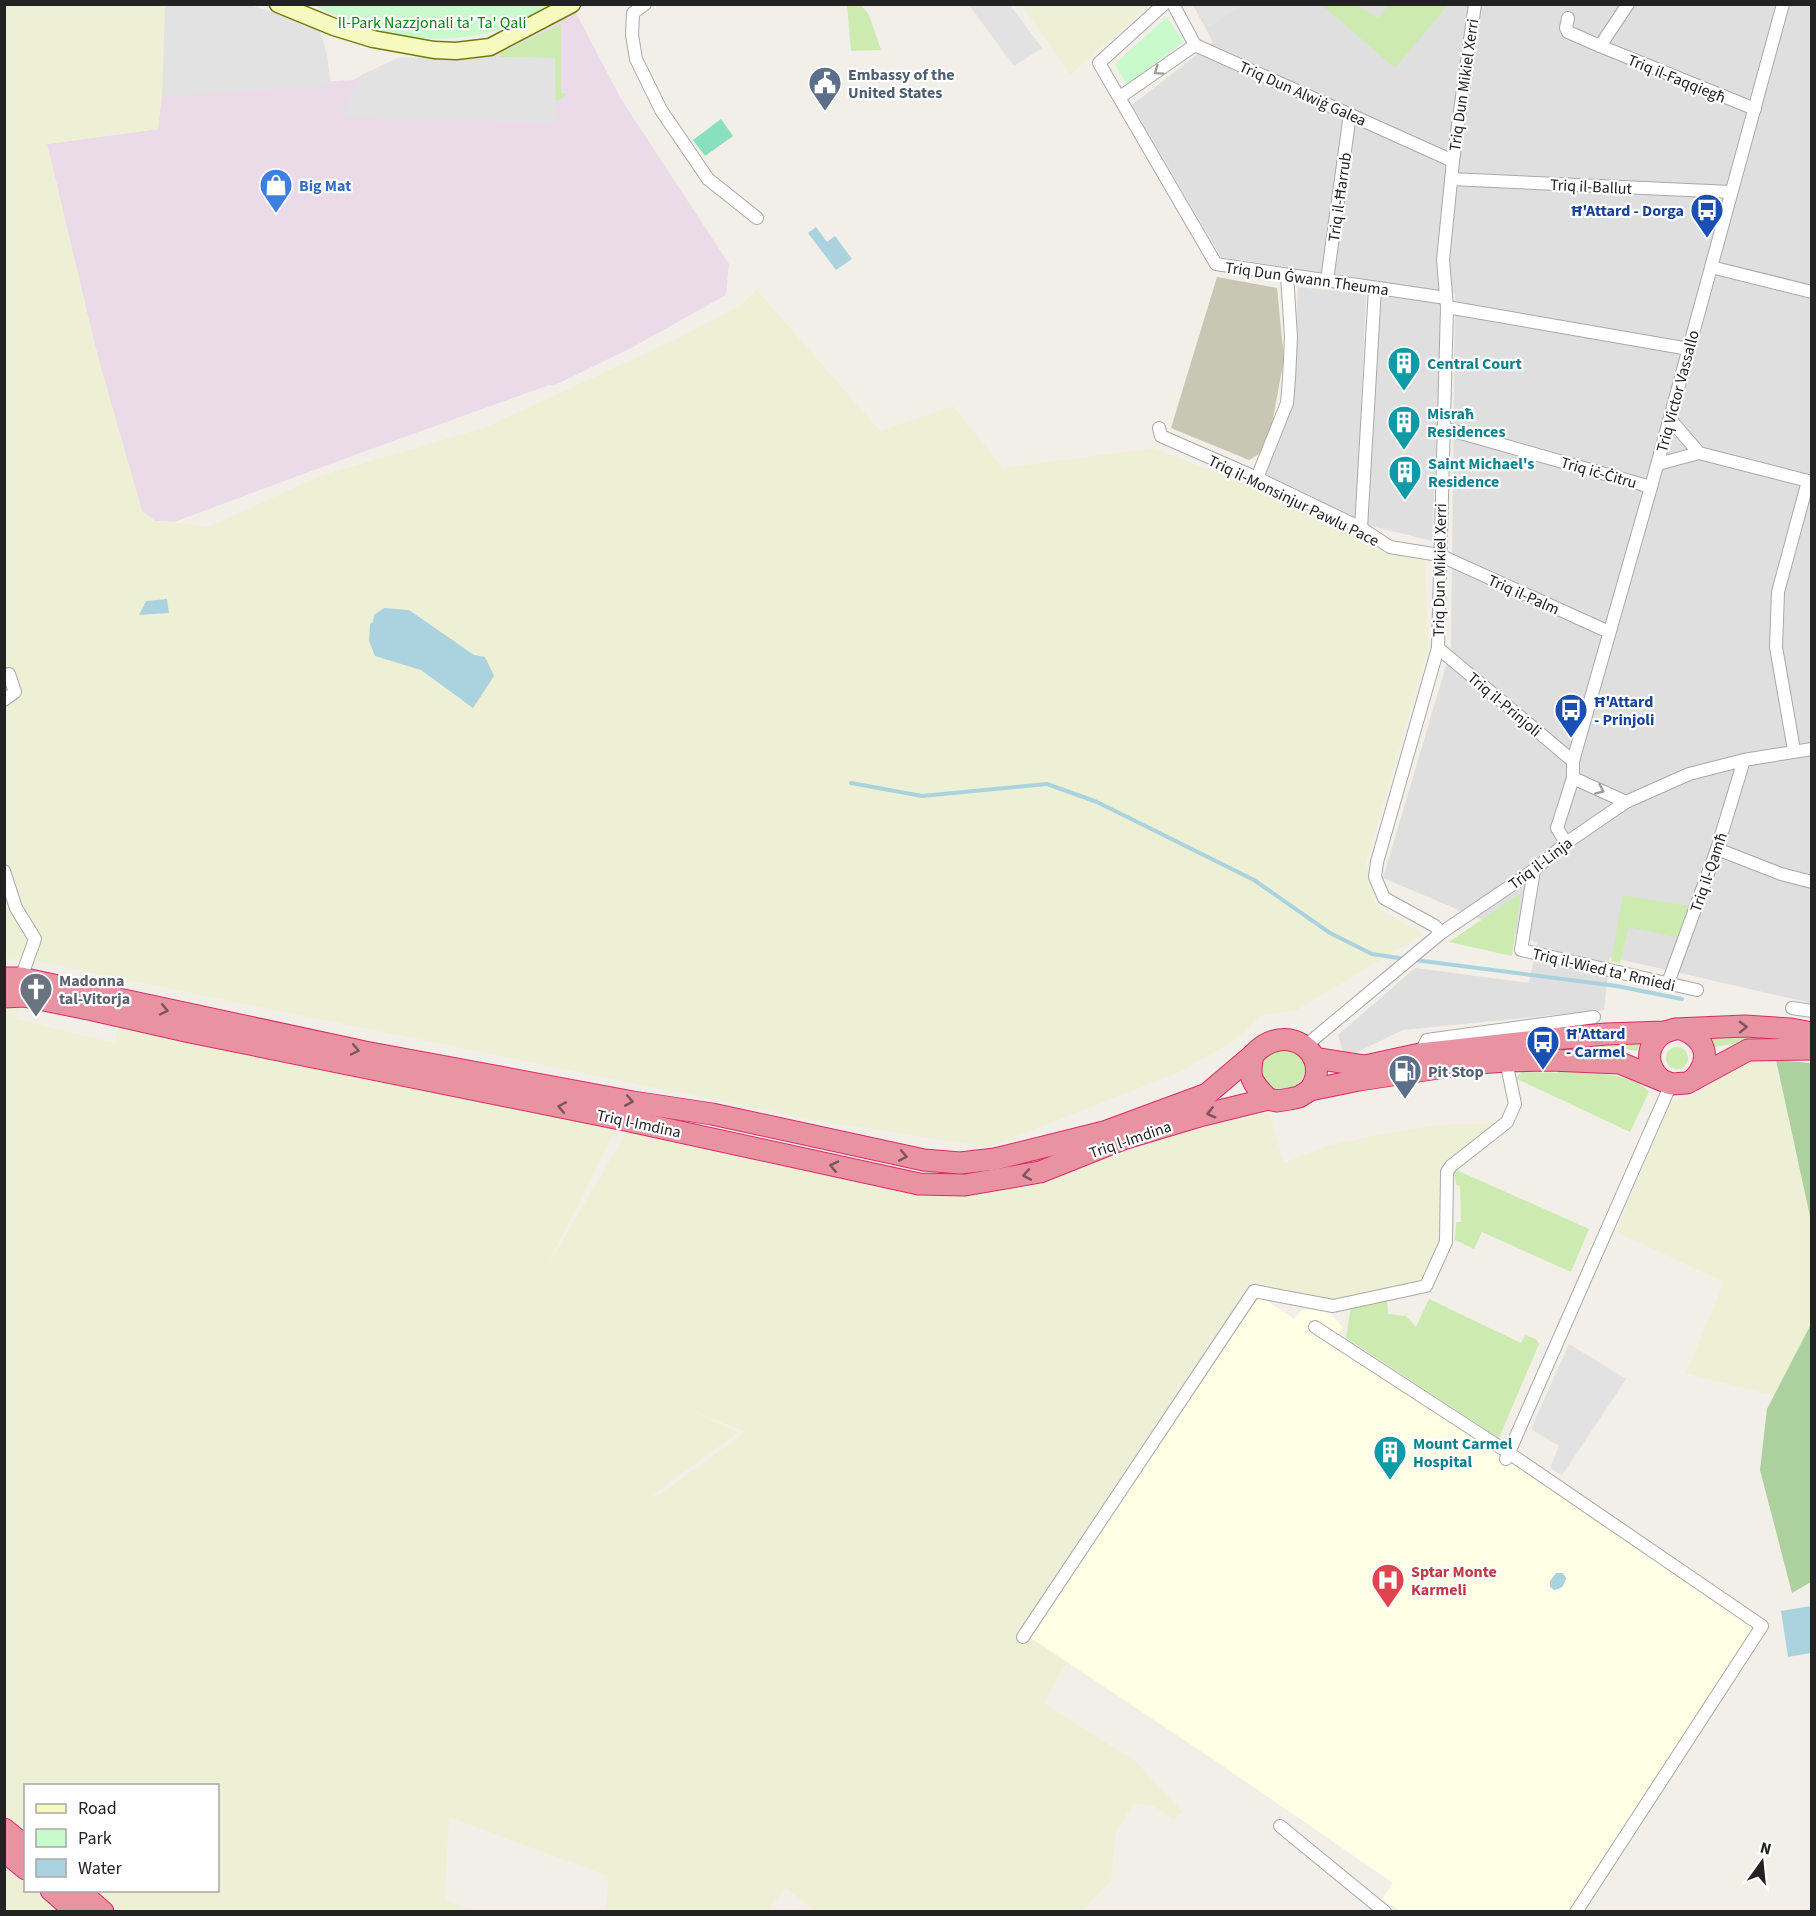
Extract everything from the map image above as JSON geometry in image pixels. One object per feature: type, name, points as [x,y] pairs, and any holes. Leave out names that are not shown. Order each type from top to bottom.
[{"type":"highway","name":"Triq l-Imdina","points":[[13,978],[365,1052],[633,1102],[712,1114],[924,1160],[960,1163],[995,1159],[1104,1132],[1207,1094],[1260,1048],[1270,1041],[1281,1039],[1293,1041],[1309,1052],[1365,1066],[1550,1031],[1606,1034],[1745,1026],[1812,1033]]},
{"type":"highway","name":"Triq l-Imdina","points":[[4,997],[24,996],[625,1120],[920,1184],[965,1185],[1040,1172],[1123,1139],[1203,1115],[1268,1100],[1290,1100],[1310,1090],[1359,1080],[1465,1064],[1551,1060],[1620,1064],[1665,1082]]},
{"type":"highway","points":[[1694,1079],[1704,1065],[1705,1056],[1699,1040],[1675,1031],[1654,1040],[1649,1054],[1651,1068],[1665,1082],[1679,1085],[1694,1079],[1748,1050],[1812,1049]]},
{"type":"highway","points":[[1309,1052],[1317,1070],[1316,1081],[1310,1090]]},
{"type":"highway","points":[[1253,1055],[1250,1076],[1255,1086],[1268,1100]]},
{"type":"highway","points":[[4,1829],[24,1845]]},
{"type":"highway","points":[[4,1851],[24,1867]]},
{"type":"highway","points":[[53,1892],[76,1911]]},
{"type":"highway","points":[[80,1892],[103,1911]]},
{"type":"main road","points":[[278,4],[334,27],[373,39],[434,50],[456,51],[490,47],[572,4]]},
{"type":"street","points":[[645,4],[633,13],[632,35],[636,59],[661,110],[708,179],[756,218]]},
{"type":"street","name":"Triq Dun Ġwann Theuma","points":[[1164,4],[1099,63],[1216,264],[1375,288],[1689,350]]},
{"type":"street","points":[[1120,97],[1195,45],[1173,4]]},
{"type":"street","name":"Triq Dun Mikiel Xerri","points":[[1441,933],[1435,926],[1384,898],[1375,876],[1377,862],[1438,648],[1446,303],[1443,260],[1453,161],[1474,4]]},
{"type":"street","points":[[1600,46],[1628,4]]},
{"type":"street","name":"Triq Victor Vassallo","points":[[1566,843],[1557,828],[1573,778],[1573,761],[1658,464],[1783,4]]},
{"type":"street","name":"Triq il-Faqqiegħ","points":[[1568,18],[1566,28],[1568,32],[1755,110]]},
{"type":"street","name":"Triq Dun Alwiġ Galea","points":[[1195,45],[1453,161]]},
{"type":"street","name":"Triq il-Ħarrub","points":[[1327,280],[1350,114]]},
{"type":"street","name":"Triq il-Ballut","points":[[1451,179],[1731,192]]},
{"type":"street","points":[[1711,267],[1812,292]]},
{"type":"street","points":[[1257,478],[1287,403],[1291,337],[1287,275]]},
{"type":"street","points":[[1361,528],[1375,288]]},
{"type":"street","points":[[1670,419],[1699,453]]},
{"type":"street","name":"Triq il-Monsinjur Pawlu Pace","points":[[1159,428],[1161,436],[1257,478],[1361,528],[1390,547],[1439,555]]},
{"type":"street","name":"Triq iċ-Ċitru","points":[[1443,428],[1651,487]]},
{"type":"street","points":[[1658,464],[1699,453],[1810,482],[1778,592],[1776,647],[1794,750]]},
{"type":"street","name":"Triq il-Palm","points":[[1439,555],[1609,632]]},
{"type":"street","name":"Triq il-Prinjoli","points":[[1438,648],[1573,761]]},
{"type":"street","points":[[4,700],[15,692],[9,674]]},
{"type":"street","name":"Triq il-Linja","points":[[1309,1052],[1441,933],[1534,870],[1566,843],[1626,802],[1689,774],[1744,760],[1812,748]]},
{"type":"street","name":"Triq il-Qamħ","points":[[1668,983],[1717,849],[1744,760]]},
{"type":"street","points":[[1573,778],[1626,802]]},
{"type":"street","points":[[1717,849],[1780,874],[1812,882]]},
{"type":"street","name":"Triq il-Wied ta' Rmiedi","points":[[1534,870],[1521,950],[1697,990]]},
{"type":"street","points":[[4,871],[16,908],[35,939],[13,978]]},
{"type":"street","points":[[1792,1008],[1812,1011]]},
{"type":"street","points":[[1550,1031],[1594,1017]]},
{"type":"street","points":[[1023,1637],[1254,1291],[1333,1306],[1426,1286],[1446,1242],[1447,1172],[1451,1166],[1507,1122],[1515,1104],[1506,1061]]},
{"type":"street","points":[[1507,1457],[1665,1082]]},
{"type":"street","points":[[1315,1327],[1762,1626],[1576,1911]]},
{"type":"street","points":[[1280,1826],[1385,1911]]},
{"type":"shaded area","points":[[4,5],[165,5],[162,96],[158,129],[47,144],[97,354],[142,511],[155,521],[208,527],[320,476],[486,427],[670,342],[738,307],[757,290],[880,431],[953,406],[1003,468],[1155,448],[1339,523],[1384,551],[1425,559],[1428,649],[1366,863],[1375,902],[1385,913],[1424,934],[1295,1011],[1262,1015],[1235,1040],[1180,1072],[989,1147],[818,1121],[35,961],[5,959]]},
{"type":"shaded area","points":[[165,5],[249,5],[285,16],[320,31],[327,54],[331,86],[162,96]]},
{"type":"shaded area","points":[[969,5],[1010,5],[1042,48],[1014,66]]},
{"type":"shaded area","points":[[1022,5],[1149,5],[1070,75]]},
{"type":"shaded area","points":[[1193,5],[1811,5],[1811,1003],[1610,957],[1604,1010],[1403,1030],[1345,1058],[1338,1035],[1415,968],[1529,983],[1537,943],[1383,878],[1451,649],[1455,294],[1221,257],[1132,105],[1213,42]]},
{"type":"shaded area","points":[[1193,5],[1243,5],[1209,27]]},
{"type":"shaded area","points":[[576,13],[621,99],[729,264],[726,295],[631,348],[553,386],[549,385],[174,522],[155,521],[142,512],[97,354],[47,144],[158,129],[162,91],[353,80],[398,58],[491,55]]},
{"type":"shaded area","points":[[398,58],[555,58],[556,123],[343,116],[361,75]]},
{"type":"shaded area","points":[[1217,277],[1277,288],[1284,359],[1272,424],[1259,454],[1249,460],[1171,428]]},
{"type":"shaded area","points":[[1298,287],[1366,294],[1356,523],[1261,484],[1292,406]]},
{"type":"shaded area","points":[[1379,293],[1442,304],[1432,541],[1367,525]]},
{"type":"shaded area","points":[[20,1007],[16,1019],[115,1043],[118,1024],[616,1129],[546,1268],[629,1128],[948,1194],[1046,1178],[1202,1127],[1269,1113],[1284,1163],[1324,1147],[1371,1136],[1435,1125],[1502,1123],[1447,1159],[1439,1184],[1442,1230],[1430,1270],[1418,1282],[1332,1302],[1258,1286],[1250,1280],[1245,1292],[1028,1636],[1066,1663],[1044,1703],[1135,1761],[1182,1811],[1174,1820],[1152,1805],[1133,1804],[1116,1832],[1111,1881],[1082,1911],[814,1911],[786,1888],[767,1911],[606,1911],[608,1876],[449,1817],[445,1899],[469,1911],[120,1911],[96,1892],[219,1892],[219,1784],[24,1784],[24,1831],[5,1815],[4,1009]],"holes":[[[681,1406],[745,1432],[659,1495],[651,1496],[739,1432]]]},
{"type":"shaded area","points":[[1774,1056],[1811,1221],[1812,1324],[1774,1396],[1686,1373],[1724,1282],[1616,1232],[1670,1102],[1694,1095],[1738,1064]]},
{"type":"shaded area","name":"Sptar Monte Karmeli","points":[[1257,1294],[1294,1319],[1302,1310],[1321,1308],[1333,1316],[1342,1327],[1334,1345],[1755,1626],[1568,1912],[1400,1911],[1382,1899],[1393,1883],[1028,1636]]},
{"type":"shaded area","points":[[1569,1344],[1626,1379],[1562,1475],[1550,1468],[1559,1446],[1531,1429]]},
{"type":"shaded area","points":[[4,1867],[24,1883],[24,1892],[35,1892],[61,1911],[5,1911]]},
{"type":"green space","name":"Il-Park Nazzjonali ta' Ta' Qali","points":[[311,5],[552,5],[531,17],[488,33],[444,39],[398,35],[351,21]]},
{"type":"green space","points":[[847,5],[861,5],[869,15],[881,50],[851,51]]},
{"type":"green space","points":[[1322,5],[1356,5],[1379,18],[1388,5],[1448,5],[1395,68]]},
{"type":"green space","points":[[1167,17],[1183,42],[1127,85],[1115,64]]},
{"type":"green space","points":[[561,24],[561,93],[567,94],[555,101],[554,58],[500,57],[500,53]]},
{"type":"green space","points":[[721,119],[733,136],[705,156],[693,140]]},
{"type":"green space","points":[[1521,893],[1512,956],[1449,942]]},
{"type":"green space","points":[[1623,895],[1690,906],[1678,938],[1629,927],[1620,963],[1611,961]]},
{"type":"green space","points":[[1749,1033],[1788,1037],[1787,1042],[1754,1040],[1715,1047],[1709,1036]]},
{"type":"green space","points":[[1642,1039],[1637,1051],[1616,1048],[1525,1053],[1525,1050]]},
{"type":"green space","points":[[1677,1047],[1685,1050],[1688,1058],[1685,1066],[1677,1069],[1669,1066],[1666,1058],[1669,1050]]},
{"type":"green space","points":[[1292,1049],[1302,1059],[1305,1068],[1303,1077],[1291,1088],[1274,1089],[1267,1085],[1262,1076],[1261,1062],[1270,1050]]},
{"type":"green space","points":[[1776,1060],[1811,1063],[1811,1221]]},
{"type":"green space","points":[[1558,1070],[1606,1074],[1632,1080],[1642,1085],[1649,1092],[1630,1132],[1515,1078],[1522,1072],[1558,1073]]},
{"type":"green space","points":[[1454,1169],[1589,1229],[1571,1272],[1482,1232],[1474,1249],[1455,1240],[1456,1222],[1461,1222],[1460,1186],[1456,1185]]},
{"type":"green space","points":[[1387,1298],[1388,1314],[1406,1316],[1416,1327],[1429,1299],[1521,1343],[1525,1335],[1536,1339],[1539,1344],[1499,1438],[1346,1338],[1351,1306]]},
{"type":"green space","points":[[1811,1324],[1811,1582],[1792,1593],[1760,1470],[1767,1409]]},
{"type":"water","points":[[816,227],[827,242],[835,236],[852,259],[836,270],[808,233]]},
{"type":"water","points":[[167,599],[169,613],[139,615],[146,601]]},
{"type":"water","points":[[384,608],[409,610],[474,655],[485,657],[494,676],[473,708],[421,670],[375,656],[369,641],[370,624],[373,622],[374,615]]},
{"type":"water","points":[[1556,1573],[1563,1573],[1566,1578],[1562,1587],[1554,1590],[1550,1587],[1550,1581]]},
{"type":"water","points":[[1811,1606],[1811,1653],[1788,1657],[1781,1611]]},
{"type":"waterway","points":[[851,783],[922,796],[1047,784],[1097,802],[1254,880],[1330,933],[1372,954],[1405,959]]},
{"type":"waterway","points":[[1415,960],[1617,986],[1682,999]]},
{"type":"place","name":"Embassy of the United States","points":[[825,112]]},
{"type":"place","name":"Big Mat","points":[[276,214]]},
{"type":"place","name":"Ħ'Attard - Dorga","points":[[1707,239]]},
{"type":"place","name":"Central Court","points":[[1404,392]]},
{"type":"place","name":"Misraħ Residences","points":[[1404,451]]},
{"type":"place","name":"Saint Michael's Residence","points":[[1405,501]]},
{"type":"place","name":"Ħ'Attard - Prinjoli","points":[[1571,739]]},
{"type":"place","name":"Madonna tal-Vitorja","points":[[36,1018]]},
{"type":"place","name":"Ħ'Attard - Carmel","points":[[1543,1071]]},
{"type":"place","name":"Pit Stop","points":[[1405,1100]]},
{"type":"place","name":"Mount Carmel Hospital","points":[[1390,1481]]},
{"type":"place","name":"Sptar Monte Karmeli","points":[[1388,1609]]}]
